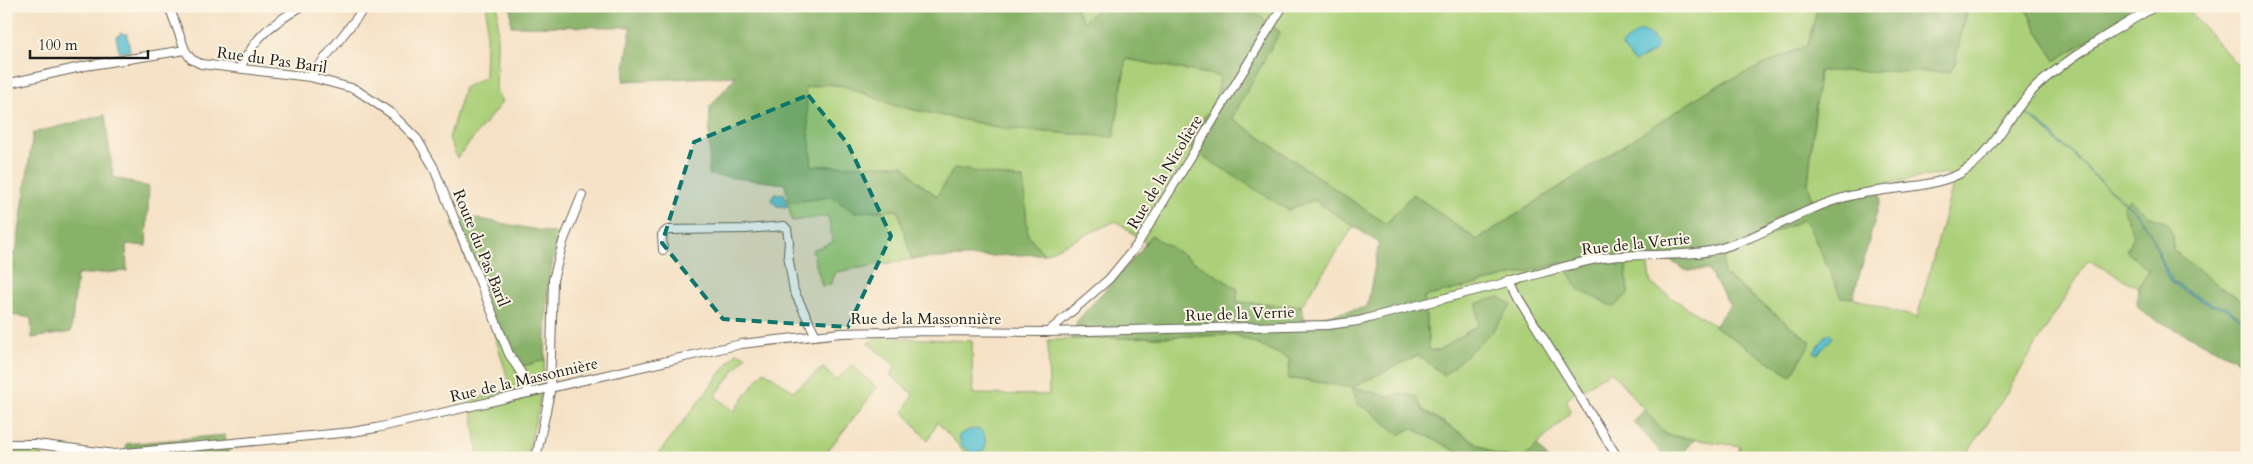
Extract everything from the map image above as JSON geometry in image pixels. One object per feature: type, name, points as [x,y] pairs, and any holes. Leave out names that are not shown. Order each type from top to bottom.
[{"type":"street","points":[[6,84],[102,63],[185,50],[170,6]]},
{"type":"street","points":[[240,68],[252,45],[267,28],[302,6]]},
{"type":"street","points":[[310,77],[366,6]]},
{"type":"street","name":"Rue de la Nicolière","points":[[1048,332],[1109,280],[1137,245],[1282,6]]},
{"type":"street","name":"Rue de la Verrie","points":[[1048,332],[1328,325],[1358,321],[1458,293],[1605,258],[1707,251],[1754,237],[1817,206],[1848,196],[1935,181],[1956,175],[1971,166],[1982,155],[2019,106],[2038,86],[2063,66],[2156,6]]},
{"type":"street","name":"Rue du Pas Baril","points":[[185,50],[191,60],[201,64],[310,77],[355,89],[398,120]]},
{"type":"street","name":"Route du Pas Baril","points":[[398,120],[417,139],[433,166],[509,354],[523,376],[529,393]]},
{"type":"street","points":[[536,458],[550,389],[553,280],[563,242],[582,195]]},
{"type":"street","points":[[664,250],[662,235],[667,230],[746,229],[784,226],[787,229],[790,242],[788,255],[794,291],[816,336]]},
{"type":"street","points":[[1510,281],[1519,299],[1618,458]]},
{"type":"street","name":"Rue de la Massonnière","points":[[6,444],[36,444],[115,454],[352,432],[550,389],[644,365],[741,344],[869,332],[1048,332]]},
{"type":"highlighted area","points":[[808,95],[848,144],[891,236],[848,327],[723,319],[662,243],[694,142]]},
{"type":"green space","points":[[487,6],[498,6],[496,90],[502,102],[457,158],[449,138],[464,88],[485,77]]},
{"type":"green space","points":[[511,6],[1075,6],[1083,22],[1102,6],[1247,6],[1280,32],[1232,118],[1386,224],[1413,194],[1477,240],[1714,87],[1808,45],[1818,6],[1967,6],[1955,64],[1950,72],[1819,71],[1808,184],[1812,200],[1877,185],[1881,197],[1853,298],[1841,297],[1808,224],[1803,220],[1724,254],[1723,274],[1811,342],[1791,376],[1714,326],[1730,305],[1708,270],[1684,270],[1670,260],[1626,263],[1628,294],[1614,307],[1579,290],[1562,263],[1424,297],[1429,350],[1438,351],[1478,325],[1477,303],[1500,297],[1512,305],[1491,333],[1444,375],[1418,355],[1353,387],[1391,397],[1398,394],[1416,396],[1423,411],[1496,455],[1520,458],[1469,458],[1412,428],[1399,435],[1372,412],[1358,404],[1352,388],[1300,379],[1288,379],[1290,359],[1236,335],[1071,339],[1078,320],[1140,251],[1151,235],[1238,289],[1237,302],[1301,306],[1305,320],[1367,307],[1379,243],[1314,200],[1288,210],[1185,145],[1216,100],[1220,76],[1126,59],[1114,137],[1007,129],[896,106],[844,86],[826,84],[805,88],[812,166],[904,165],[917,181],[937,196],[954,168],[1023,179],[1028,235],[1044,254],[912,259],[898,210],[854,212],[831,197],[788,203],[785,184],[709,175],[710,107],[736,76],[623,81],[631,27],[511,26]]},
{"type":"green space","points":[[1075,6],[1102,6],[1083,22]]},
{"type":"green space","points":[[1247,6],[1818,6],[1808,45],[1714,87],[1477,240],[1413,194],[1386,224],[1232,118],[1280,32]]},
{"type":"green space","points":[[1967,6],[2024,6],[2055,61],[2142,6],[2185,6],[2247,76],[2247,304],[2219,286],[2173,250],[2173,236],[2167,223],[2124,207],[2134,237],[2126,251],[2149,270],[2138,287],[2088,260],[2001,402],[1964,458],[1737,458],[1740,446],[1666,435],[1611,371],[1567,399],[1570,413],[1524,458],[1496,455],[1398,394],[1391,397],[1353,388],[1358,404],[1372,412],[1399,434],[1412,428],[1469,458],[970,458],[937,422],[928,441],[904,412],[913,394],[890,375],[896,366],[868,343],[878,337],[972,341],[973,394],[1049,395],[1048,340],[1236,335],[1290,359],[1288,379],[1352,387],[1418,355],[1444,375],[1478,325],[1438,351],[1429,350],[1424,297],[1562,263],[1628,294],[1625,263],[1647,262],[1651,284],[1791,376],[1811,342],[1723,273],[1724,254],[1802,220],[1808,224],[1841,297],[1853,298],[1917,318],[1953,185],[1946,173],[1866,187],[1812,201],[1808,184],[1819,70],[1950,72],[1967,14]]},
{"type":"green space","points":[[2024,6],[2142,6],[2055,61]]},
{"type":"green space","points":[[1126,59],[1220,76],[1216,100],[1185,145],[1314,200],[1354,226],[1301,306],[1237,302],[1152,235],[1146,243],[1116,221],[1044,254],[1028,235],[937,196],[917,181],[904,165],[812,166],[804,88],[826,84],[844,86],[896,106],[1007,129],[1114,137]]},
{"type":"green space","points":[[105,115],[113,177],[149,187],[146,246],[126,244],[127,271],[77,275],[71,332],[32,338],[31,318],[6,314],[6,249],[16,254],[33,133]]},
{"type":"green space","points":[[831,196],[854,212],[898,210],[912,259],[836,272],[831,284],[822,286],[812,250],[833,242],[828,216],[792,221],[788,203]]},
{"type":"green space","points":[[2130,199],[2149,216],[2167,223],[2173,236],[2173,250],[2219,286],[2247,304],[2247,365],[2145,314],[2137,305],[2138,287],[2149,270],[2126,251],[2134,237],[2123,207]]},
{"type":"green space","points":[[469,217],[558,234],[548,287],[545,360],[523,366],[490,320],[452,223]]},
{"type":"green space","points":[[490,320],[523,366],[545,360],[539,405],[527,458],[478,458],[471,400],[511,389]]},
{"type":"green space","points":[[737,352],[746,356],[715,396],[734,411],[764,371],[793,391],[823,368],[836,380],[852,365],[877,388],[822,458],[655,458]]},
{"type":"green space","points":[[1645,410],[1666,435],[1695,439],[1679,458],[1666,458],[1633,421]]},
{"type":"green space","points":[[225,435],[229,458],[127,458],[126,444]]},
{"type":"green space","points":[[1537,445],[1548,458],[1524,458]]},
{"type":"green space","points":[[6,450],[40,451],[43,458],[6,458]]},
{"type":"water","points":[[1641,30],[1652,36],[1658,45],[1656,51],[1634,62],[1621,45]]},
{"type":"water","points":[[120,33],[127,34],[130,51],[119,52],[116,36],[120,35]]},
{"type":"water","points":[[2021,110],[2051,132],[2056,140],[2070,150],[2087,169],[2136,212],[2149,230],[2172,282],[2211,304],[2228,308],[2247,324],[2228,310],[2209,305],[2171,283],[2150,233],[2133,210],[2087,170],[2069,150],[2054,140],[2050,133]]},
{"type":"water","points":[[784,193],[787,207],[777,206],[772,202],[771,199],[775,194]]},
{"type":"water","points":[[1828,333],[1833,337],[1818,354],[1814,352]]},
{"type":"water","points":[[978,429],[984,433],[986,445],[983,451],[972,453],[961,445],[959,435],[969,430]]}]
